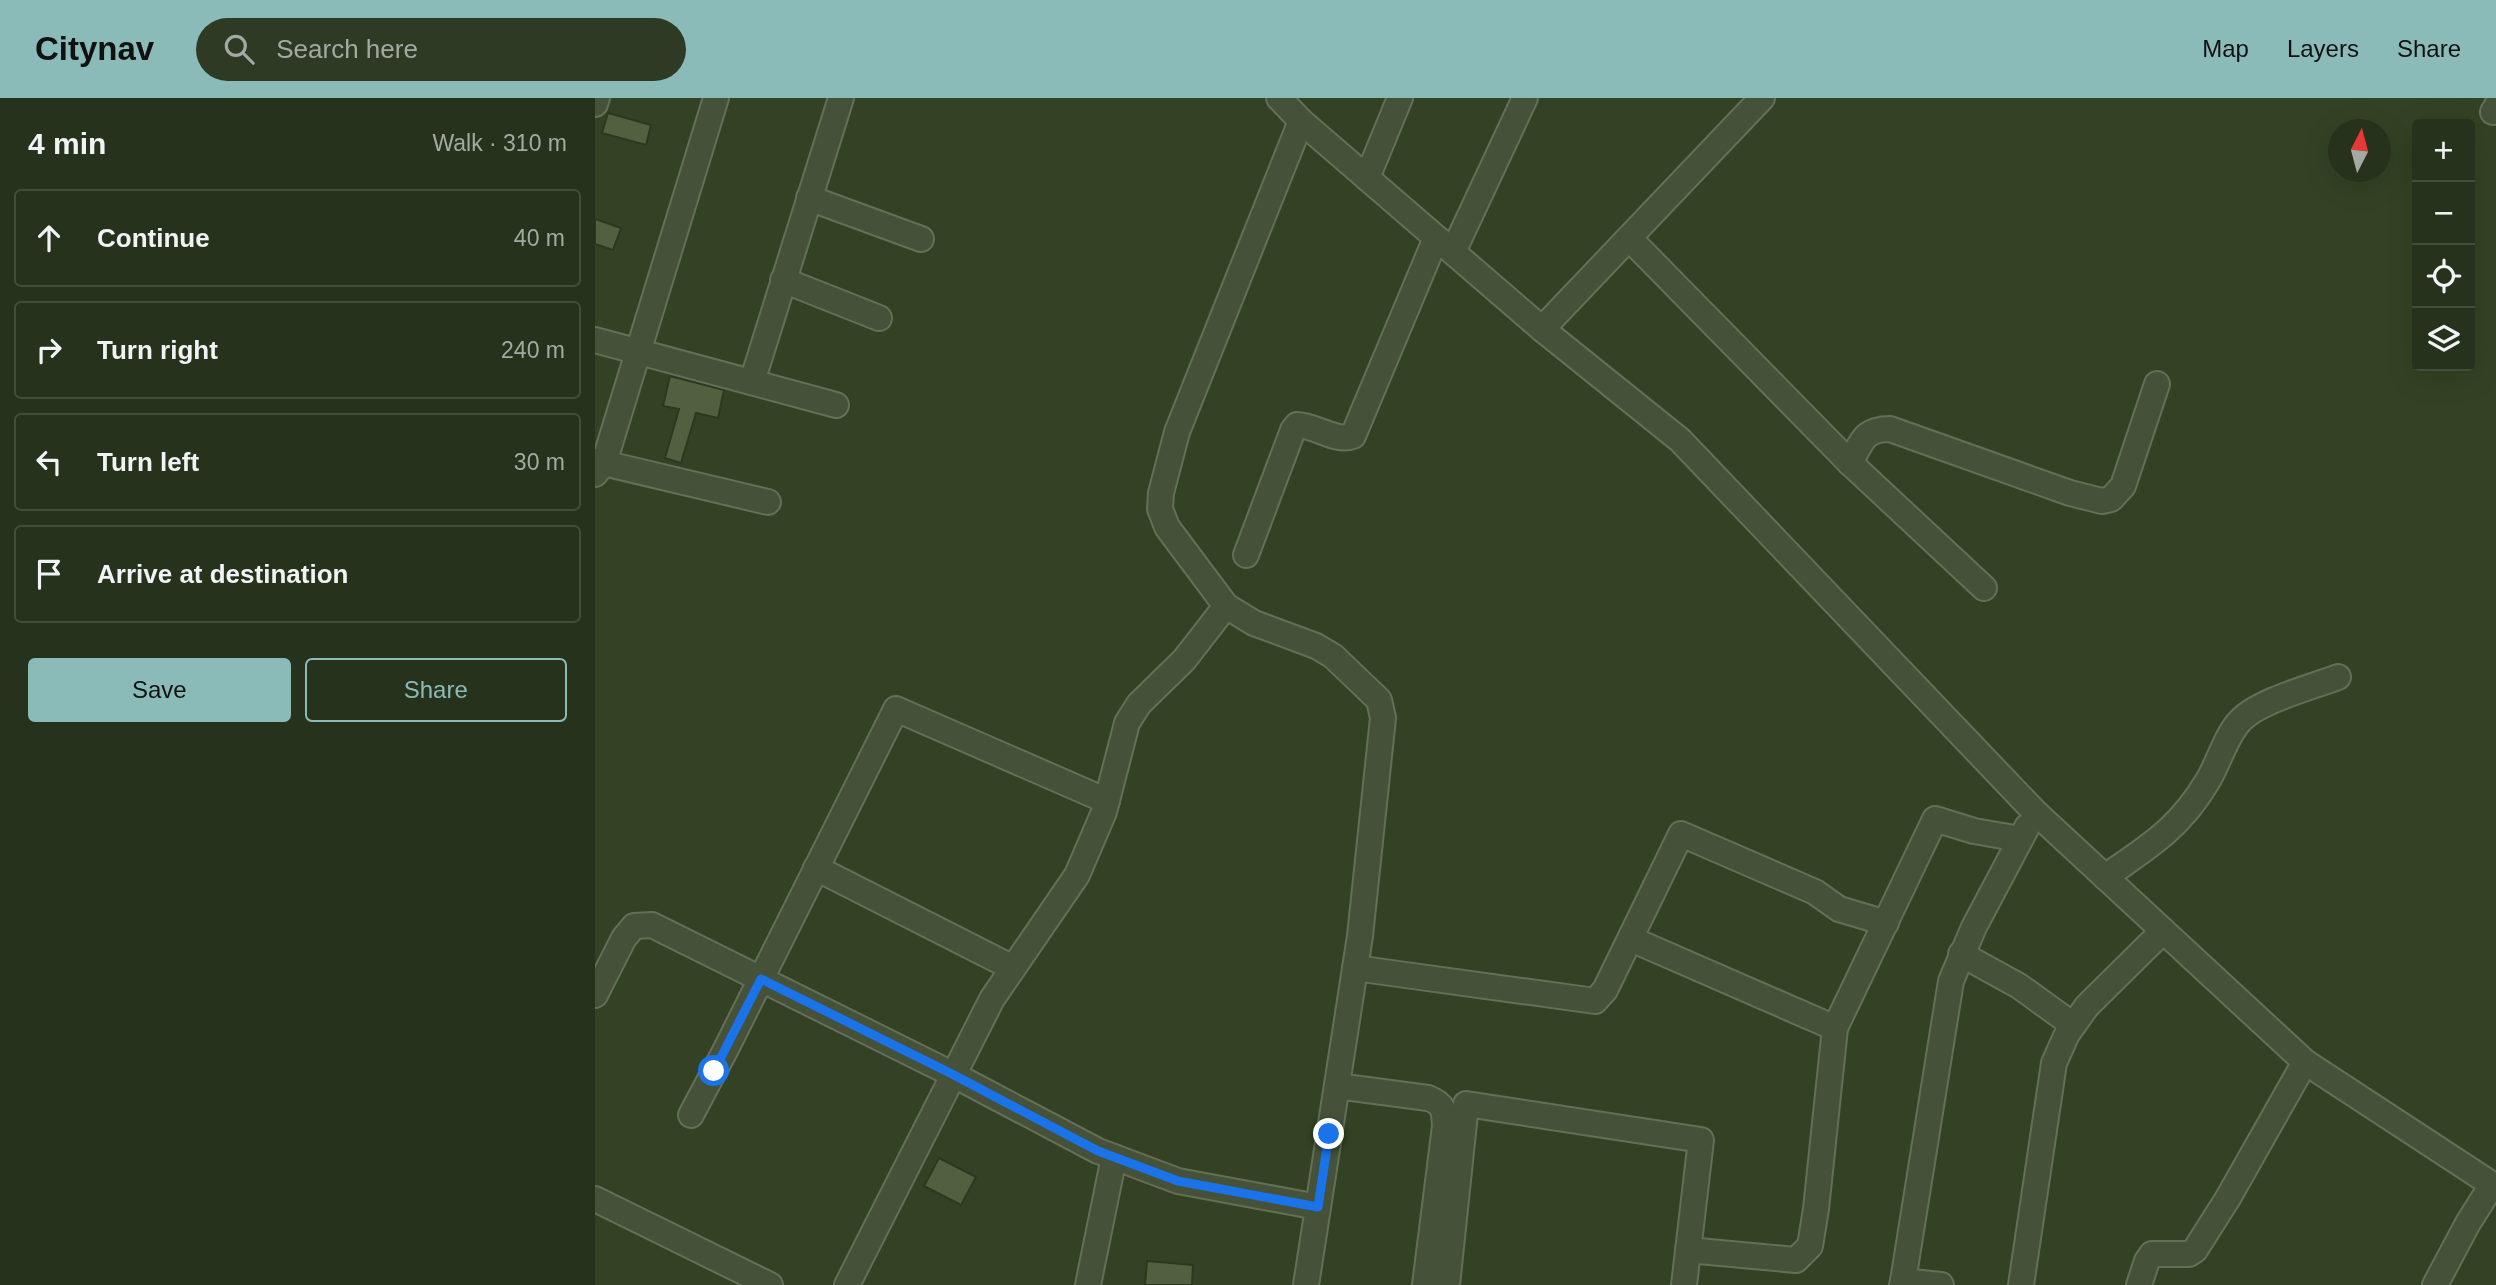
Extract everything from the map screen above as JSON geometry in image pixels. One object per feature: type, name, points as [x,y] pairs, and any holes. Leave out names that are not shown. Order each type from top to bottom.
[{"type":"street","points":[[595,104],[597,98]]},
{"type":"street","points":[[716,98],[638,352],[598,466],[768,502]]},
{"type":"street","points":[[751,382],[841,98]]},
{"type":"street","points":[[1279,98],[1301,121],[1542,329],[1680,440],[2035,812],[2305,1062],[2494,1186],[2468,1223],[2435,1285]]},
{"type":"street","points":[[1367,178],[1400,98]]},
{"type":"street","points":[[1246,555],[1297,425],[1305,425],[1345,439],[1353,436],[1444,245],[1525,98]]},
{"type":"street","points":[[1542,329],[1762,98]]},
{"type":"street","points":[[1301,121],[1177,432],[1161,493],[1160,509],[1167,527],[1226,606],[1254,623],[1316,646],[1333,656],[1379,700],[1383,718],[1355,968],[1306,1285]]},
{"type":"street","points":[[809,198],[921,239]]},
{"type":"street","points":[[1629,238],[1850,463],[1984,588]]},
{"type":"street","points":[[783,281],[879,318]]},
{"type":"street","points":[[595,340],[836,405]]},
{"type":"street","points":[[1850,463],[1867,434],[1876,429],[1890,429],[2070,493],[2102,501],[2111,499],[2123,486],[2157,384]]},
{"type":"street","points":[[847,1285],[992,999],[1077,875],[1107,800],[1128,723],[1139,704],[1184,660],[1226,606]]},
{"type":"street","points":[[2105,877],[2167,833],[2185,815],[2208,780],[2239,722],[2255,709],[2338,677]]},
{"type":"street","points":[[691,1115],[896,709],[1107,800]]},
{"type":"street","points":[[1941,1285],[1903,1283],[1951,981],[1961,954],[2035,812]]},
{"type":"street","points":[[1688,1251],[1796,1260],[1810,1247],[1817,1209],[1835,1028],[1934,820],[1974,831],[2020,839]]},
{"type":"street","points":[[1355,968],[1595,1001],[1605,990],[1681,834],[1815,892],[1839,909],[1886,923]]},
{"type":"street","points":[[816,868],[1013,968]]},
{"type":"street","points":[[595,995],[624,938],[634,926],[652,925],[952,1074],[1098,1151],[1178,1181],[1318,1207]]},
{"type":"street","points":[[2021,1285],[2054,1063],[2087,1006],[2163,930]]},
{"type":"street","points":[[1631,939],[1835,1028]]},
{"type":"street","points":[[1961,954],[2019,986],[2073,1026]]},
{"type":"street","points":[[2139,1285],[2152,1254],[2189,1254],[2195,1250],[2228,1198],[2305,1062]]},
{"type":"street","points":[[1337,1086],[1428,1098],[1440,1102],[1444,1108],[1445,1126],[1425,1285]]},
{"type":"street","points":[[1447,1285],[1466,1104],[1700,1140],[1684,1285]]},
{"type":"street","points":[[1088,1285],[1114,1157]]},
{"type":"street","points":[[595,1199],[769,1285]]},
{"type":"building","points":[[608,113],[651,125],[646,145],[602,133]]},
{"type":"building","points":[[595,219],[621,228],[613,250],[595,244]]},
{"type":"building","points":[[670,376],[724,390],[718,418],[696,413],[681,463],[665,458],[679,409],[663,406]]},
{"type":"building","points":[[939,1158],[976,1177],[961,1205],[924,1186]]},
{"type":"building","points":[[1147,1261],[1193,1265],[1192,1285],[1145,1285]]},
{"type":"route","points":[[714,1071],[761,979],[952,1074],[1098,1151],[1178,1181],[1318,1207],[1329,1134]]}]
